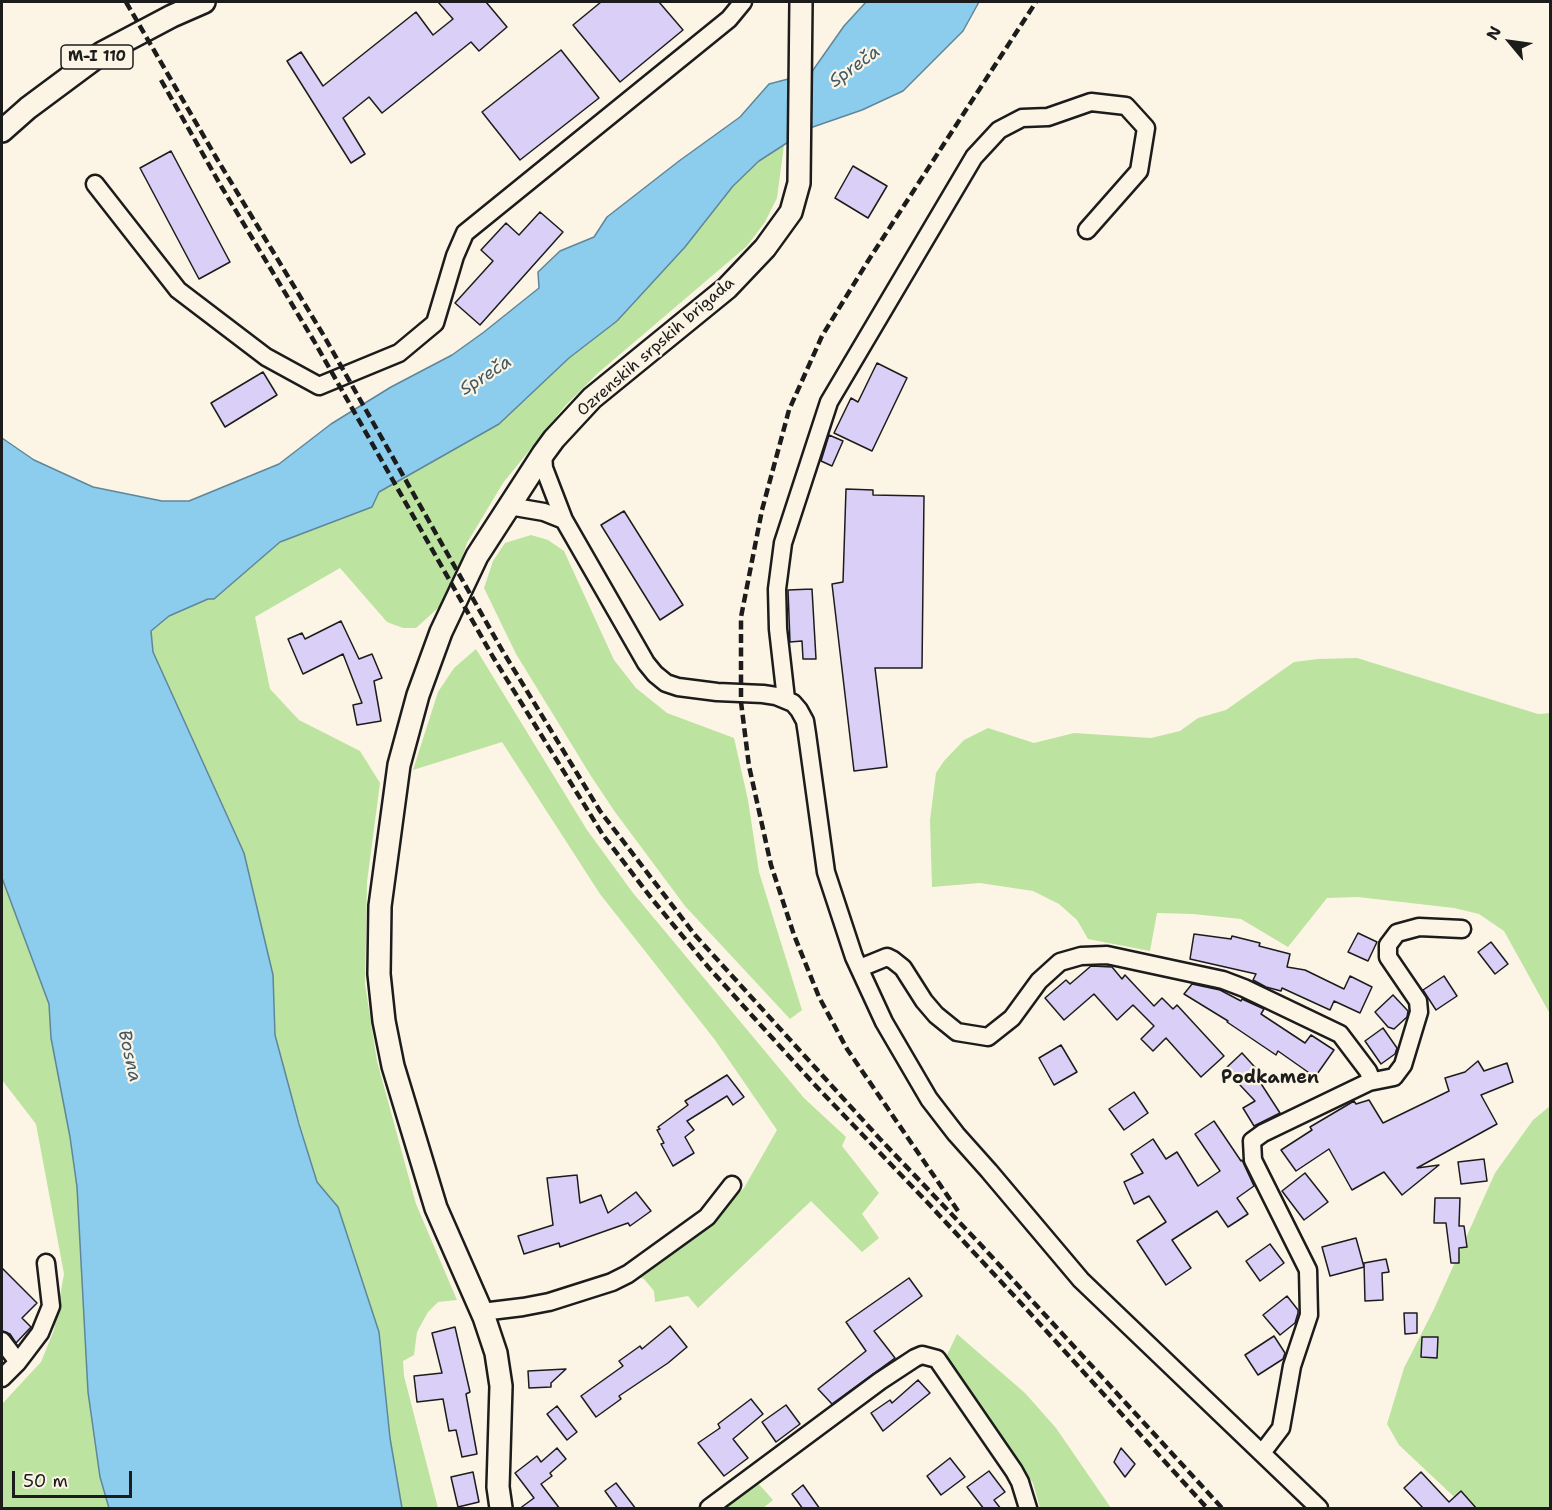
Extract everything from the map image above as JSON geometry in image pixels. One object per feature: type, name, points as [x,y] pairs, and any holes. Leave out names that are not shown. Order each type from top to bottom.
[{"type":"main road","name":"M-I 110","points":[[2,131],[28,108],[102,53],[204,2]]},
{"type":"main road","name":"Ozrenskih srpskih brigada","points":[[501,1509],[498,1487],[501,1386],[496,1353],[482,1312],[436,1208],[393,1066],[384,1021],[379,974],[380,906],[399,765],[418,695],[441,632],[472,566],[543,454],[592,399],[727,288],[765,248],[791,212],[799,183],[801,6]]},
{"type":"street","points":[[95,184],[178,290],[266,357],[320,386],[399,353],[435,323],[455,256],[465,233],[729,19],[742,2]]},
{"type":"street","points":[[786,699],[778,629],[777,589],[783,543],[829,402],[974,157],[999,130],[1022,118],[1048,117],[1091,102],[1126,106],[1146,128],[1139,171],[1087,230]]},
{"type":"street","points":[[543,454],[544,468],[564,520],[646,663],[666,683],[678,687],[717,692],[764,694],[786,699],[793,703],[805,721],[826,872],[860,969],[884,1022],[929,1099],[956,1134],[1082,1280],[1319,1509]]},
{"type":"street","points":[[509,506],[544,512],[564,520]]},
{"type":"street","points":[[1262,1454],[1281,1428],[1292,1366],[1309,1315],[1308,1270],[1253,1160],[1252,1141],[1263,1133],[1368,1082],[1394,1077],[1403,1065],[1419,1012],[1418,1001],[1388,957],[1388,945],[1397,933],[1419,927],[1462,929]]},
{"type":"street","points":[[860,969],[887,957],[893,960],[903,968],[936,1015],[957,1032],[988,1037],[1012,1018],[1039,981],[1060,962],[1081,957],[1107,955],[1223,980],[1244,987],[1340,1034],[1368,1071],[1370,1076],[1368,1082]]},
{"type":"street","points":[[482,1312],[549,1302],[612,1282],[628,1274],[707,1217],[732,1185]]},
{"type":"street","points":[[2,1378],[18,1362],[40,1333],[51,1306],[46,1263]]},
{"type":"street","points":[[2,1341],[18,1362]]},
{"type":"street","points":[[709,1509],[880,1381],[922,1355],[937,1359],[1014,1472],[1020,1482],[1028,1509]]},
{"type":"green space","points":[[784,145],[777,198],[765,222],[747,246],[598,373],[565,406],[503,483],[467,543],[449,598],[416,628],[403,628],[387,622],[340,568],[255,617],[270,689],[299,720],[360,751],[380,783],[367,882],[365,984],[377,1061],[416,1204],[457,1300],[438,1302],[428,1312],[417,1332],[414,1355],[403,1361],[404,1376],[438,1508],[402,1508],[390,1438],[379,1332],[338,1207],[317,1182],[274,1035],[273,975],[153,652],[151,631],[169,616],[208,599],[214,599],[280,542],[372,507],[379,492],[499,424],[569,358],[617,321],[685,247],[733,186],[760,161]]},
{"type":"green space","points":[[531,535],[548,540],[564,551],[614,660],[636,688],[667,713],[734,738],[748,800],[759,872],[802,1010],[790,1019],[685,906],[615,812],[516,654],[484,588],[493,561],[505,543]]},
{"type":"green space","points":[[476,649],[587,830],[633,893],[804,1098],[846,1137],[842,1146],[879,1193],[862,1214],[879,1238],[862,1252],[811,1201],[698,1308],[688,1296],[655,1302],[654,1291],[644,1279],[635,1276],[714,1220],[744,1188],[777,1130],[715,1040],[600,894],[502,742],[413,770],[438,692],[454,668]]},
{"type":"green space","points":[[1357,658],[1538,714],[1550,713],[1550,1014],[1504,931],[1479,914],[1454,908],[1358,897],[1327,898],[1288,947],[1241,919],[1157,913],[1150,951],[1088,939],[1077,920],[1059,904],[1033,891],[980,883],[932,887],[930,820],[936,773],[964,740],[988,728],[1034,743],[1074,733],[1151,738],[1180,731],[1198,718],[1226,710],[1294,662]]},
{"type":"green space","points":[[2,878],[49,1004],[51,1038],[77,1187],[88,1392],[100,1477],[109,1508],[2,1508],[2,1404],[41,1362],[54,1330],[64,1274],[36,1124],[2,1080]]},
{"type":"green space","points":[[1550,1106],[1550,1508],[1466,1508],[1399,1445],[1387,1424],[1404,1368],[1434,1309],[1495,1173],[1533,1120]]},
{"type":"green space","points":[[957,1334],[1025,1393],[1056,1428],[1111,1508],[1040,1508],[1033,1483],[946,1357]]},
{"type":"green space","points":[[757,1482],[773,1500],[763,1508],[720,1508]]},
{"type":"water","points":[[866,2],[979,2],[963,31],[903,91],[862,110],[810,128],[759,161],[733,186],[685,247],[617,321],[569,358],[499,424],[379,492],[372,507],[280,542],[214,599],[208,599],[169,616],[151,631],[153,652],[244,853],[273,975],[275,1035],[299,1124],[317,1182],[338,1207],[379,1332],[390,1438],[402,1508],[109,1508],[100,1477],[88,1392],[77,1187],[51,1038],[49,1004],[2,878],[2,438],[34,460],[93,487],[162,501],[189,501],[279,464],[331,424],[391,387],[452,355],[484,332],[539,288],[538,272],[560,251],[594,237],[607,217],[740,117],[769,84],[811,73],[844,26]]},
{"type":"building","points":[[438,2],[486,2],[507,27],[479,51],[471,42],[382,113],[369,97],[343,118],[365,154],[351,163],[287,61],[301,52],[323,86],[416,12],[433,35],[453,19]]},
{"type":"building","points":[[601,2],[659,2],[683,30],[620,82],[573,25]]},
{"type":"building","points":[[561,50],[599,98],[520,160],[482,112]]},
{"type":"building","points":[[171,151],[230,262],[199,279],[140,168]]},
{"type":"building","points":[[853,166],[887,186],[868,218],[835,198]]},
{"type":"building","points":[[540,212],[563,232],[480,325],[455,303],[493,261],[481,250],[506,223],[519,235]]},
{"type":"building","points":[[877,363],[907,378],[872,451],[834,433],[851,398],[858,402]]},
{"type":"building","points":[[263,372],[277,395],[225,427],[211,403]]},
{"type":"building","points":[[829,435],[843,441],[832,466],[821,461]]},
{"type":"building","points":[[846,489],[873,490],[873,495],[924,496],[922,668],[875,668],[887,767],[854,771],[832,584],[843,582]]},
{"type":"building","points":[[624,511],[683,605],[660,620],[601,525]]},
{"type":"building","points":[[812,589],[816,659],[803,659],[802,641],[790,642],[788,590]]},
{"type":"building","points":[[341,621],[359,659],[372,654],[382,678],[374,681],[381,721],[357,725],[353,705],[362,703],[343,654],[303,674],[288,639],[302,633],[305,639]]},
{"type":"building","points":[[1358,933],[1377,942],[1368,961],[1348,952]]},
{"type":"building","points":[[1194,934],[1231,939],[1232,936],[1260,943],[1259,946],[1290,954],[1287,967],[1305,970],[1344,989],[1350,976],[1372,987],[1360,1013],[1334,1001],[1330,1010],[1282,988],[1281,991],[1266,987],[1253,980],[1256,974],[1190,959]]},
{"type":"building","points":[[1491,942],[1508,964],[1495,974],[1478,952]]},
{"type":"building","points":[[1091,966],[1112,967],[1122,979],[1125,975],[1154,1006],[1162,998],[1173,1009],[1177,1005],[1224,1056],[1201,1077],[1166,1038],[1153,1051],[1141,1039],[1154,1026],[1133,1005],[1117,1020],[1094,994],[1064,1020],[1045,998],[1066,980],[1070,984]]},
{"type":"building","points":[[1444,976],[1457,996],[1436,1010],[1423,990]]},
{"type":"building","points":[[1192,984],[1220,990],[1264,1009],[1261,1014],[1305,1043],[1311,1035],[1334,1050],[1315,1077],[1278,1051],[1276,1055],[1228,1021],[1184,994]]},
{"type":"building","points":[[1393,995],[1408,1011],[1407,1017],[1394,1029],[1388,1027],[1375,1012]]},
{"type":"building","points":[[1383,1028],[1397,1048],[1395,1054],[1381,1064],[1365,1041]]},
{"type":"building","points":[[1061,1045],[1077,1072],[1054,1085],[1039,1058]]},
{"type":"building","points":[[1242,1053],[1262,1075],[1258,1079],[1280,1113],[1254,1126],[1243,1108],[1255,1101],[1225,1069]]},
{"type":"building","points":[[1478,1061],[1484,1071],[1507,1063],[1513,1082],[1481,1095],[1497,1124],[1417,1168],[1439,1165],[1402,1195],[1384,1172],[1352,1190],[1329,1149],[1296,1171],[1281,1150],[1312,1130],[1310,1127],[1354,1101],[1356,1104],[1369,1100],[1383,1123],[1449,1091],[1445,1078],[1465,1072]]},
{"type":"building","points":[[727,1075],[744,1097],[733,1105],[727,1096],[687,1121],[694,1130],[685,1137],[694,1153],[673,1166],[661,1144],[664,1143],[657,1130],[660,1129],[658,1127],[688,1105],[685,1101]]},
{"type":"building","points":[[1134,1092],[1148,1113],[1124,1130],[1109,1109]]},
{"type":"building","points":[[1214,1121],[1242,1160],[1254,1186],[1237,1198],[1248,1214],[1228,1227],[1217,1211],[1172,1240],[1191,1268],[1166,1285],[1137,1241],[1166,1222],[1149,1196],[1134,1204],[1124,1182],[1143,1173],[1131,1154],[1153,1139],[1166,1159],[1177,1152],[1198,1186],[1220,1171],[1195,1134]]},
{"type":"building","points":[[1484,1159],[1487,1181],[1461,1184],[1458,1162]]},
{"type":"building","points":[[1305,1173],[1328,1202],[1304,1220],[1282,1191]]},
{"type":"building","points":[[577,1175],[580,1203],[601,1195],[608,1213],[636,1192],[651,1211],[630,1226],[628,1223],[560,1247],[559,1243],[524,1254],[518,1236],[553,1225],[547,1178]]},
{"type":"building","points":[[1435,1198],[1460,1198],[1459,1226],[1464,1226],[1467,1247],[1459,1248],[1459,1263],[1451,1263],[1446,1223],[1434,1223]]},
{"type":"building","points":[[1356,1238],[1364,1267],[1330,1276],[1322,1247]]},
{"type":"building","points":[[1270,1244],[1284,1263],[1260,1281],[1246,1261]]},
{"type":"building","points":[[1386,1259],[1389,1272],[1382,1273],[1383,1300],[1365,1301],[1364,1263]]},
{"type":"building","points":[[2,1268],[37,1303],[22,1318],[31,1327],[16,1343],[10,1334],[2,1331]]},
{"type":"building","points":[[909,1278],[922,1296],[874,1331],[895,1358],[832,1404],[818,1389],[866,1351],[846,1322]]},
{"type":"building","points":[[1287,1296],[1298,1313],[1295,1323],[1280,1335],[1263,1315]]},
{"type":"building","points":[[1404,1313],[1417,1313],[1417,1333],[1405,1334]]},
{"type":"building","points":[[670,1326],[687,1347],[668,1363],[619,1396],[621,1399],[596,1417],[581,1396],[623,1366],[619,1361],[640,1346],[642,1349]]},
{"type":"building","points":[[455,1327],[470,1392],[466,1394],[477,1454],[462,1457],[456,1430],[449,1431],[443,1399],[417,1402],[414,1376],[442,1373],[432,1333]]},
{"type":"building","points":[[1274,1336],[1285,1353],[1283,1359],[1258,1375],[1245,1355]]},
{"type":"building","points":[[1422,1337],[1438,1337],[1437,1358],[1421,1357]]},
{"type":"building","points":[[566,1369],[551,1383],[551,1387],[529,1388],[528,1371]]},
{"type":"building","points":[[918,1380],[930,1393],[883,1431],[871,1413],[890,1400],[892,1403]]},
{"type":"building","points":[[751,1399],[763,1414],[733,1439],[748,1458],[724,1476],[698,1443],[720,1428],[718,1424]]},
{"type":"building","points":[[786,1405],[800,1424],[776,1442],[762,1422]]},
{"type":"building","points":[[557,1406],[577,1432],[567,1440],[547,1414]]},
{"type":"building","points":[[557,1448],[566,1459],[550,1473],[552,1476],[541,1484],[560,1509],[519,1509],[534,1498],[515,1473],[537,1456],[541,1462]]},
{"type":"building","points":[[1121,1448],[1135,1464],[1125,1477],[1114,1462]]},
{"type":"building","points":[[950,1458],[965,1477],[941,1495],[927,1476]]},
{"type":"building","points":[[989,1471],[1005,1492],[994,1500],[1001,1509],[984,1509],[967,1487]]},
{"type":"building","points":[[473,1472],[479,1502],[458,1507],[451,1477]]},
{"type":"building","points":[[1421,1472],[1449,1502],[1461,1491],[1477,1509],[1424,1509],[1404,1488]]},
{"type":"building","points":[[616,1483],[636,1509],[618,1509],[605,1491]]},
{"type":"building","points":[[803,1485],[820,1509],[803,1509],[792,1494]]},
{"type":"railway","points":[[126,2],[324,336],[502,650],[600,811],[695,935],[880,1139],[981,1245],[1222,1508]]},
{"type":"railway","points":[[958,1211],[847,1049],[819,997],[794,935],[771,865],[749,766],[741,702],[741,617],[762,510],[789,410],[822,336],[1036,2]]},
{"type":"railway","points":[[161,80],[221,186],[314,341],[493,657],[603,835],[709,968],[814,1084],[1019,1301],[1207,1508]]},
{"type":"district","name":"Podkamen","points":[[1270,1078]]},
{"type":"water label","name":"Spreča","points":[[855,67]]},
{"type":"water label","name":"Spreča","points":[[486,376]]},
{"type":"water label","name":"Bosna","points":[[129,1056]]}]
